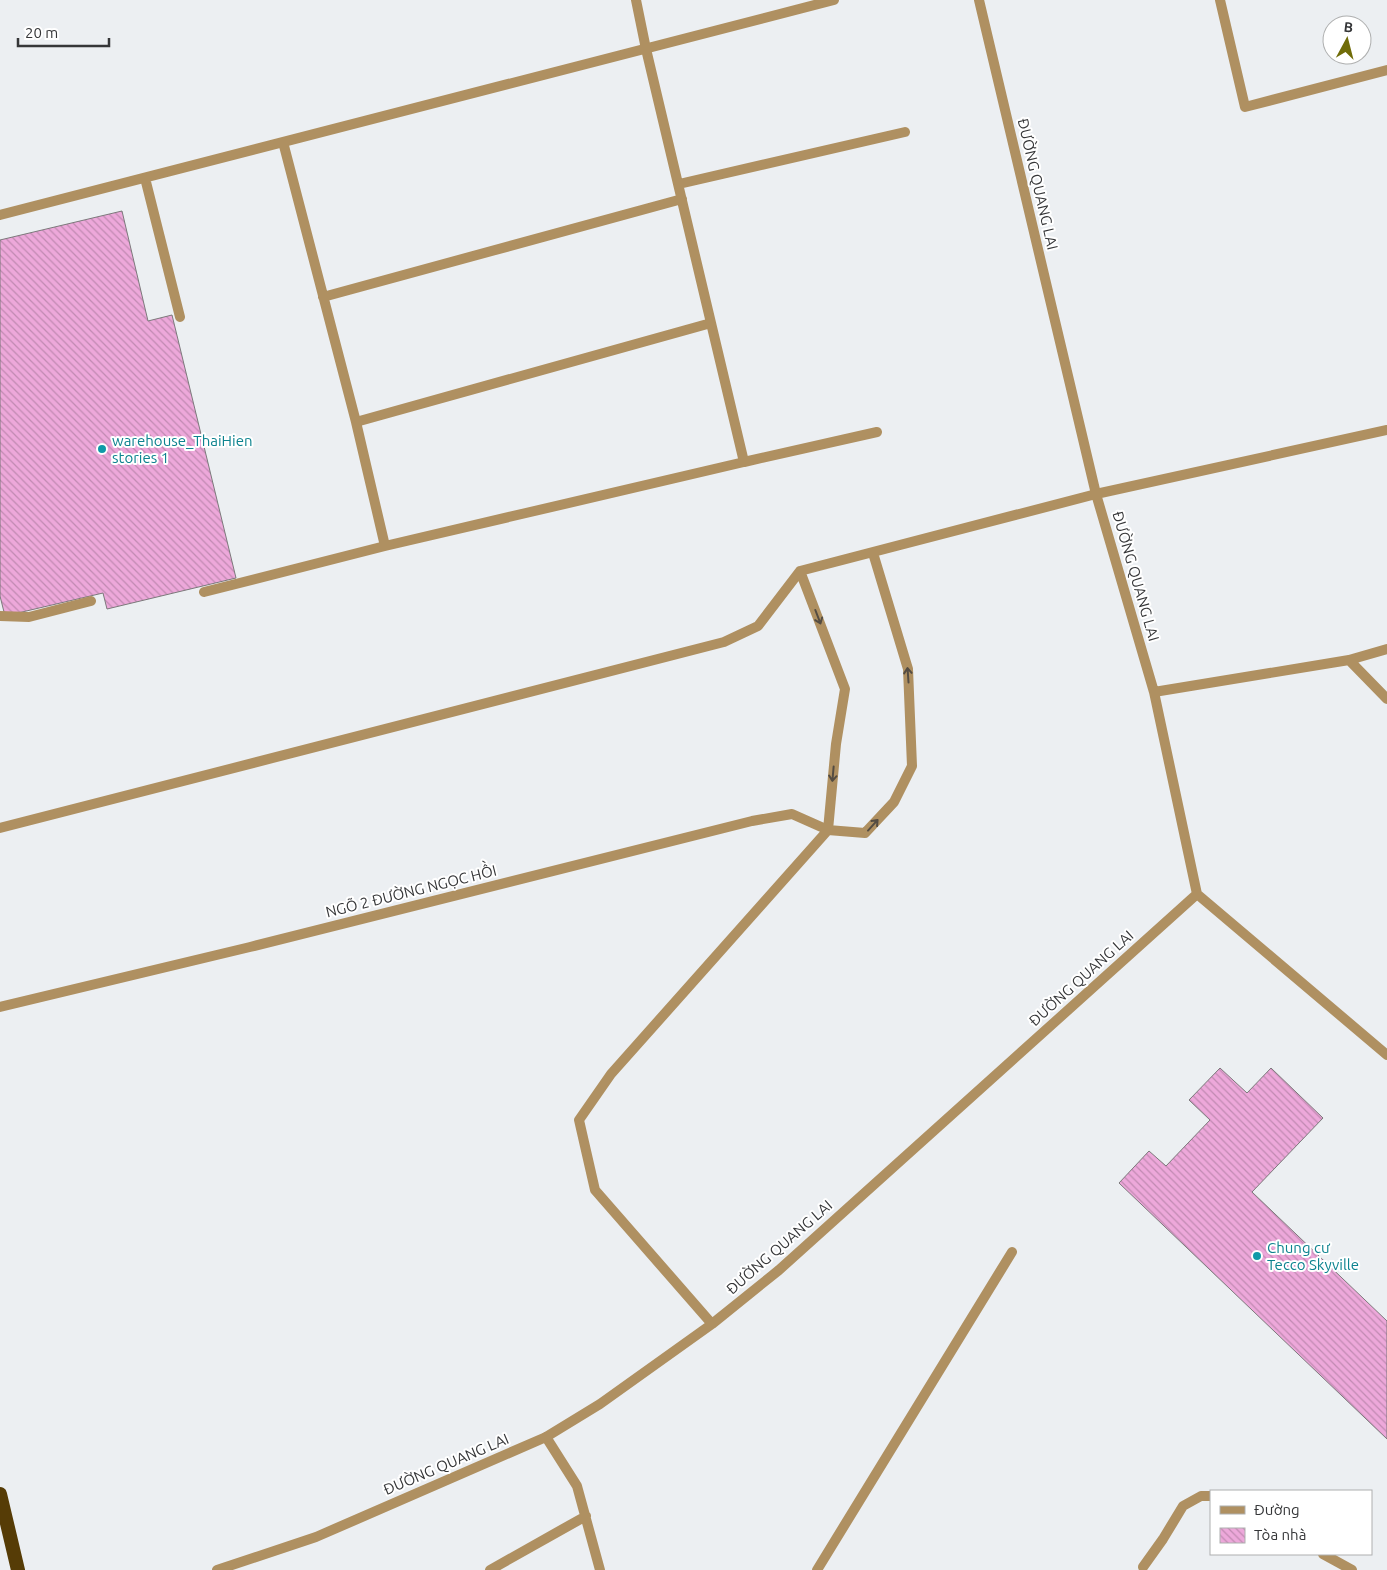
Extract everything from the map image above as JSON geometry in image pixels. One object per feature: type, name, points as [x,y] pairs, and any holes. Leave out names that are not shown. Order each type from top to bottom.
[{"type":"highway","points":[[0,1494],[18,1570]]},
{"type":"street","points":[[636,0],[744,462]]},
{"type":"street","points":[[0,215],[834,0]]},
{"type":"street","name":"ĐƯỜNG QUANG LAI","points":[[216,1570],[316,1537],[546,1437],[600,1404],[712,1324],[779,1270],[1197,894],[1154,692],[1096,494],[980,0]]},
{"type":"street","points":[[1220,0],[1245,107],[1387,70]]},
{"type":"street","points":[[679,184],[905,132]]},
{"type":"street","points":[[283,142],[356,422],[385,546]]},
{"type":"street","points":[[145,178],[180,317]]},
{"type":"street","points":[[323,297],[682,199]]},
{"type":"street","points":[[356,422],[711,323]]},
{"type":"street","points":[[0,828],[724,642],[758,626],[800,572],[1096,494],[1387,430]]},
{"type":"street","points":[[204,592],[385,546],[877,432]]},
{"type":"street","name":"NGÕ 2 ĐƯỜNG NGỌC HỒI","points":[[0,1007],[752,821],[792,814],[828,830],[865,833],[894,802],[912,766],[908,669],[873,553]]},
{"type":"street","points":[[712,1324],[595,1190],[579,1120],[611,1074],[828,830],[836,744],[845,689],[800,572]]},
{"type":"street","points":[[0,616],[28,617],[91,601]]},
{"type":"street","points":[[1154,692],[1350,660],[1387,649]]},
{"type":"street","points":[[1350,660],[1387,699]]},
{"type":"street","points":[[1197,894],[1387,1055]]},
{"type":"street","points":[[817,1570],[1012,1252]]},
{"type":"street","points":[[546,1437],[577,1486],[600,1570]]},
{"type":"street","points":[[1143,1567],[1183,1506],[1201,1496],[1210,1496]]},
{"type":"street","points":[[490,1570],[586,1516]]},
{"type":"street","points":[[1326,1555],[1352,1570]]},
{"type":"building","name":"warehouse_ThaiHien stories 1","points":[[122,211],[148,321],[172,315],[236,578],[107,609],[103,593],[5,616],[0,596],[0,240]]},
{"type":"building","name":"Chung cư Tecco Skyville","points":[[1220,1068],[1247,1093],[1271,1068],[1323,1118],[1252,1192],[1387,1321],[1387,1439],[1119,1183],[1149,1151],[1166,1166],[1210,1120],[1189,1100]]},
{"type":"place","name":"warehouse_ThaiHien stories 1","points":[[102,449]]},
{"type":"place","name":"Chung cư Tecco Skyville","points":[[1257,1256]]}]
